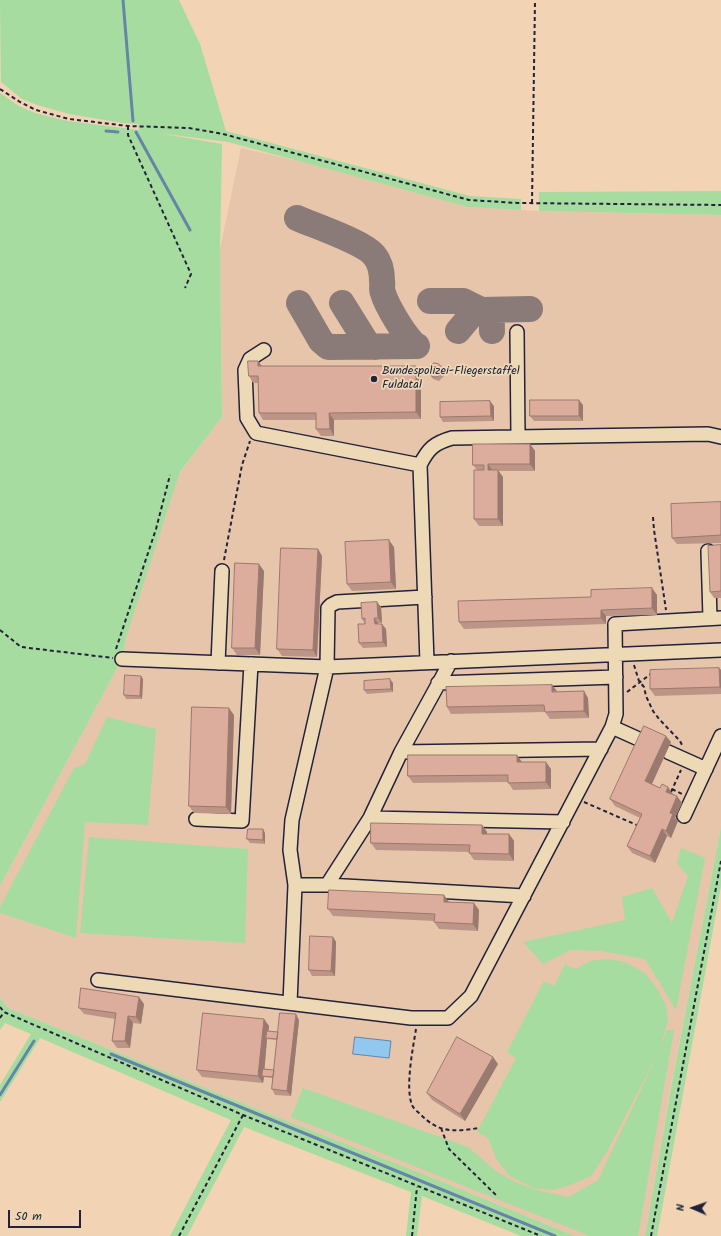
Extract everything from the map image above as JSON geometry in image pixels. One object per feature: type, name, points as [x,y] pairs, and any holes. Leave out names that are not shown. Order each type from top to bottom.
[{"type":"lane","points":[[517,332],[518,436]]},
{"type":"lane","points":[[264,350],[250,359],[245,370],[247,418],[256,433],[420,465]]},
{"type":"lane","points":[[427,662],[420,465],[433,446],[441,441],[452,438],[708,434],[721,437]]},
{"type":"lane","points":[[98,980],[417,1018],[448,1018],[471,996],[612,727],[616,714],[615,624],[716,618],[708,551]]},
{"type":"lane","points":[[218,663],[222,571]]},
{"type":"lane","points":[[290,1003],[294,885],[290,850],[292,820],[327,667],[328,608],[337,602],[425,597]]},
{"type":"lane","points":[[118,655],[218,663],[327,667],[721,650]]},
{"type":"lane","points":[[327,885],[370,818],[401,752],[451,661]]},
{"type":"lane","points":[[196,819],[242,821],[251,664]]},
{"type":"lane","points":[[438,683],[616,677]]},
{"type":"lane","points":[[612,727],[644,741]]},
{"type":"lane","points":[[684,816],[721,736]]},
{"type":"lane","points":[[401,752],[601,749]]},
{"type":"lane","points":[[668,752],[706,769]]},
{"type":"lane","points":[[370,818],[563,822]]},
{"type":"lane","points":[[294,885],[327,885],[524,896]]},
{"type":"path","points":[[532,203],[534,0]]},
{"type":"path","points":[[0,89],[36,110],[69,119],[128,126],[189,128],[223,134],[470,200],[518,204],[721,205]]},
{"type":"path","points":[[128,126],[128,135],[191,274],[185,288]]},
{"type":"path","points":[[222,571],[242,466],[248,443],[256,433]]},
{"type":"path","points":[[0,630],[21,646],[86,656],[118,655],[156,529],[170,475]]},
{"type":"path","points":[[653,516],[667,621]]},
{"type":"path","points":[[630,654],[640,682],[644,687],[646,696],[653,711],[659,720],[680,741],[684,751],[684,760],[671,792]]},
{"type":"path","points":[[616,693],[628,692],[651,673],[656,672]]},
{"type":"path","points":[[575,799],[641,827]]},
{"type":"path","points":[[651,1236],[721,861]]},
{"type":"path","points":[[0,1007],[4,1012],[243,1115],[417,1187],[541,1236]]},
{"type":"path","points":[[0,1018],[4,1012]]},
{"type":"path","points":[[417,1018],[409,1085],[412,1105],[429,1123],[441,1128],[461,1130],[479,1128]]},
{"type":"path","points":[[179,1236],[243,1115]]},
{"type":"path","points":[[441,1128],[449,1149],[498,1197]]},
{"type":"path","points":[[412,1236],[417,1187]]},
{"type":"shaded area","points":[[241,148],[306,163],[468,207],[539,211],[721,215],[721,827],[672,1080],[645,1236],[575,1236],[8,1008],[0,998],[0,886],[122,659],[126,638],[179,474],[222,417],[220,249]]},
{"type":"green space","points":[[0,0],[179,0],[200,44],[226,131],[470,196],[521,199],[521,210],[468,207],[228,142],[158,133],[222,144],[220,249],[222,417],[180,472],[126,638],[122,659],[0,886],[0,93],[19,106],[35,113],[68,121],[139,130],[138,124],[122,123],[69,114],[37,105],[22,99],[1,82]]},
{"type":"green space","points":[[721,191],[721,215],[539,211],[539,192]]},
{"type":"green space","points":[[107,717],[156,729],[148,825],[85,822],[76,938],[0,913],[0,907],[74,768],[85,764]]},
{"type":"green space","points":[[721,827],[721,886],[657,1236],[645,1236],[673,1077]]},
{"type":"green space","points":[[89,837],[248,849],[245,943],[80,933]]},
{"type":"green space","points":[[681,848],[705,858],[676,1010],[645,959],[601,951],[571,950],[543,964],[523,942],[625,920],[622,897],[652,888],[672,923],[688,876],[677,863]]},
{"type":"green space","points":[[608,959],[625,962],[645,973],[658,990],[666,1005],[668,1021],[660,1049],[667,1030],[674,1030],[638,1236],[590,1236],[291,1117],[303,1088],[468,1147],[497,1172],[517,1183],[540,1191],[569,1197],[598,1180],[659,1052],[605,1155],[591,1176],[568,1186],[553,1190],[533,1188],[510,1176],[496,1159],[488,1138],[477,1132],[516,1058],[507,1052],[544,981],[554,986],[565,964],[575,969],[590,961]]},
{"type":"green space","points":[[0,998],[8,1008],[575,1236],[521,1236],[422,1196],[417,1236],[406,1236],[411,1192],[244,1127],[187,1236],[170,1236],[231,1120],[40,1038],[0,1102],[0,1085],[31,1034],[5,1023],[0,1030]]},
{"type":"water","points":[[355,1037],[391,1041],[389,1058],[353,1054]]},
{"type":"building","points":[[248,361],[258,361],[258,366],[416,366],[416,412],[329,413],[330,429],[316,429],[316,413],[259,413],[258,376],[249,376]]},
{"type":"building","points":[[435,363],[440,365],[442,370],[440,375],[435,377],[430,375],[428,370],[430,365]]},
{"type":"building","points":[[530,400],[579,400],[579,416],[530,416]]},
{"type":"building","points":[[490,401],[491,416],[440,417],[440,402]]},
{"type":"building","points":[[473,444],[530,444],[530,464],[488,464],[488,470],[498,470],[498,519],[474,519],[474,470],[484,470],[484,465],[473,465]]},
{"type":"building","points":[[721,502],[721,535],[672,538],[671,504]]},
{"type":"building","points":[[389,540],[391,582],[347,584],[345,542]]},
{"type":"building","points":[[721,545],[721,591],[710,592],[708,546]]},
{"type":"building","points":[[281,548],[318,549],[313,650],[277,649]]},
{"type":"building","points":[[235,563],[259,564],[255,648],[232,648]]},
{"type":"building","points":[[652,588],[652,608],[601,610],[601,618],[459,622],[458,601],[591,597],[591,590]]},
{"type":"building","points":[[377,602],[378,618],[374,618],[375,624],[382,624],[383,642],[359,643],[358,624],[365,624],[365,618],[362,619],[361,603]]},
{"type":"building","points":[[719,668],[720,687],[650,689],[650,670]]},
{"type":"building","points":[[125,675],[141,676],[140,696],[124,695]]},
{"type":"building","points":[[390,679],[391,689],[364,690],[364,681]]},
{"type":"building","points":[[552,685],[552,692],[584,691],[584,711],[545,712],[544,705],[447,707],[446,687]]},
{"type":"building","points":[[192,707],[229,708],[226,807],[189,806]]},
{"type":"building","points":[[644,726],[666,736],[645,781],[660,788],[662,784],[668,787],[666,792],[677,796],[670,813],[673,814],[666,831],[662,829],[650,856],[627,846],[642,814],[610,799]]},
{"type":"building","points":[[408,755],[517,755],[517,762],[546,762],[546,782],[508,783],[508,775],[408,776]]},
{"type":"building","points":[[371,823],[482,825],[482,834],[509,834],[509,854],[469,853],[470,845],[371,843]]},
{"type":"building","points":[[248,829],[263,829],[263,840],[247,839]]},
{"type":"building","points":[[329,890],[444,895],[444,902],[474,903],[473,924],[434,922],[435,914],[328,909]]},
{"type":"building","points":[[310,936],[333,937],[331,971],[309,970]]},
{"type":"building","points":[[81,988],[139,997],[136,1017],[128,1016],[125,1041],[112,1041],[116,1013],[79,1008]]},
{"type":"building","points":[[203,1013],[264,1019],[258,1076],[197,1070]]},
{"type":"building","points":[[280,1013],[296,1014],[287,1091],[272,1089]]},
{"type":"building","points":[[267,1031],[278,1032],[277,1039],[266,1038]]},
{"type":"building","points":[[457,1037],[493,1057],[460,1114],[427,1093]]},
{"type":"building","points":[[263,1069],[274,1070],[273,1077],[262,1076]]},
{"type":"waterway","points":[[123,0],[133,121]]},
{"type":"waterway","points":[[106,131],[118,132]]},
{"type":"waterway","points":[[136,132],[190,230]]},
{"type":"waterway","points":[[0,1095],[34,1041]]},
{"type":"waterway","points":[[111,1054],[555,1236]]},
{"type":"taxiway","points":[[297,218],[350,240],[374,255],[378,261],[382,274],[382,292],[388,305],[397,322],[417,346]]},
{"type":"taxiway","points":[[430,301],[463,301],[481,310],[530,309]]},
{"type":"taxiway","points":[[299,303],[321,341],[328,347],[417,346]]},
{"type":"taxiway","points":[[342,303],[365,340],[369,345],[375,347]]},
{"type":"taxiway","points":[[458,331],[473,313],[481,310]]},
{"type":"taxiway","points":[[492,331],[493,316],[499,310]]},
{"type":"place","name":"Bundespolizei-Fliegerstaffel Fuldatal","points":[[374,379]]}]
